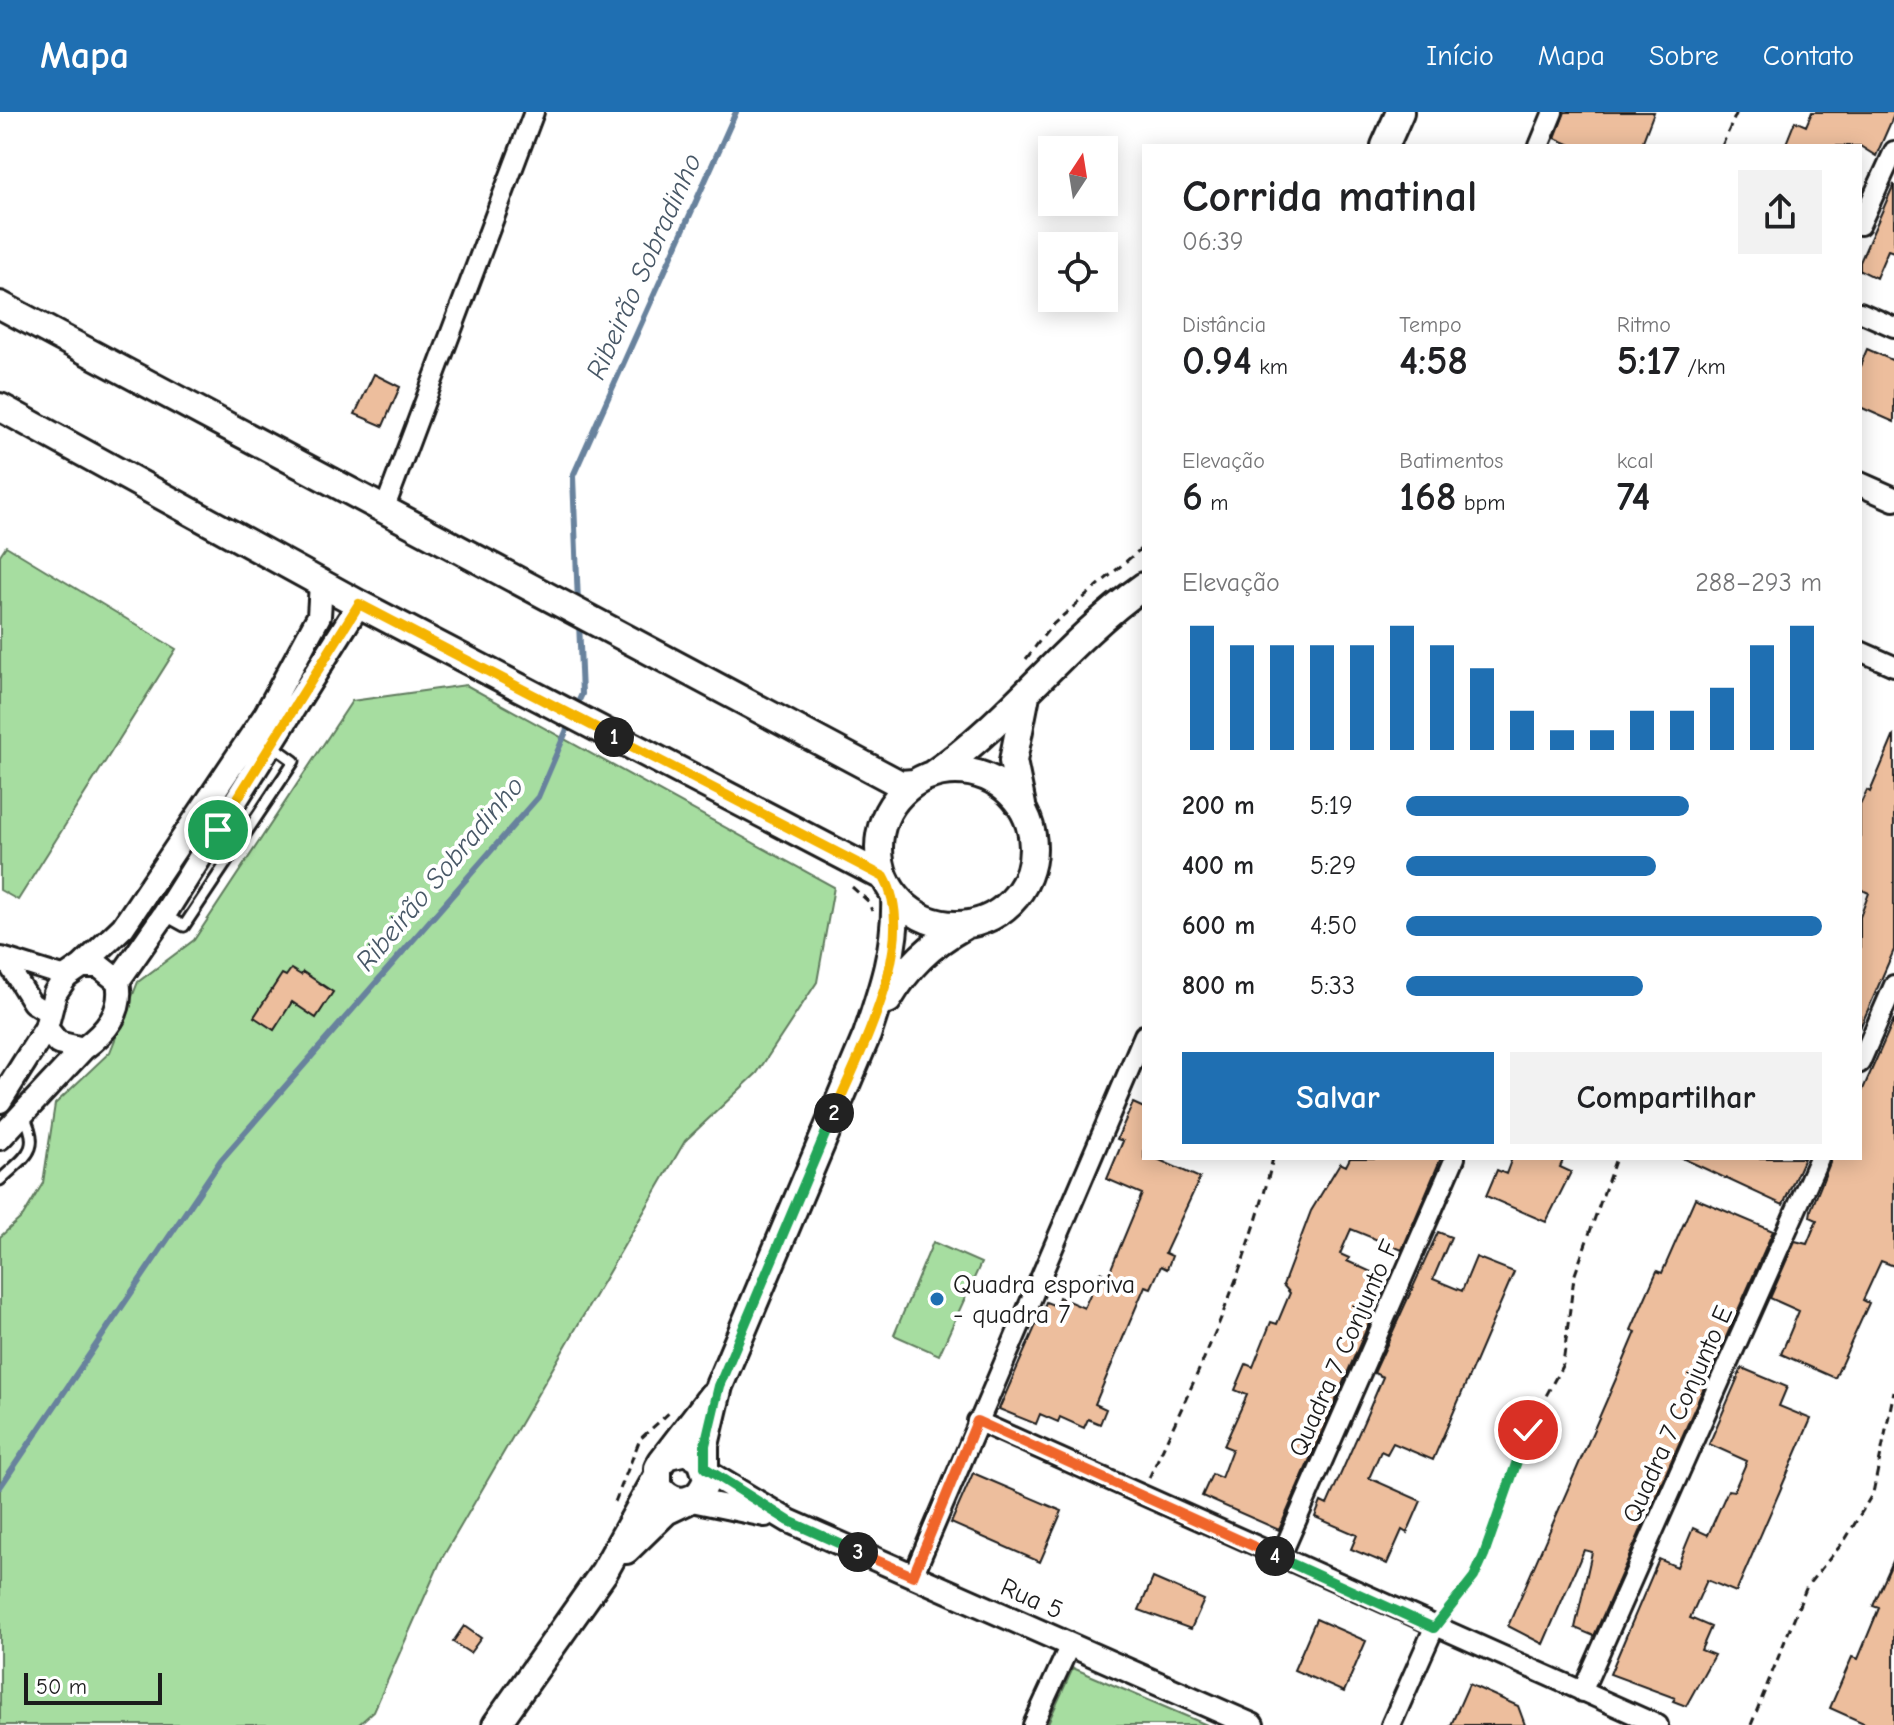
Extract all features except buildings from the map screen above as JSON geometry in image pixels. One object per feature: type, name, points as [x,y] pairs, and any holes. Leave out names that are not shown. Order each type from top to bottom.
[{"type":"main road","points":[[1386,144],[1400,112]]},
{"type":"main road","points":[[0,305],[606,628],[915,781],[955,771],[981,775],[1004,788],[1022,807]]},
{"type":"main road","points":[[0,407],[359,604],[856,865],[890,886],[915,914],[938,924],[964,926]]},
{"type":"main road","points":[[604,1572],[666,1511],[702,1491],[706,1470],[705,1445],[719,1386],[867,1035],[890,963],[896,927],[890,886],[879,856],[880,835],[886,815],[898,797],[915,781],[981,738],[1081,639],[1142,588]]},
{"type":"main road","points":[[867,1035],[913,963],[940,939],[964,926],[990,919],[1011,904],[1027,882],[1034,857],[1032,831],[1022,807],[1013,761],[1027,692]]},
{"type":"main road","points":[[496,1725],[604,1572],[663,1466],[719,1386]]},
{"type":"main road","points":[[689,1500],[670,1499],[658,1486],[663,1466],[686,1451],[694,1455],[706,1470]]},
{"type":"street","points":[[384,510],[534,112]]},
{"type":"street","points":[[1540,144],[1553,112]]},
{"type":"street","points":[[1862,221],[1894,151]]},
{"type":"street","points":[[1862,313],[1894,327]]},
{"type":"street","points":[[1862,485],[1894,499]]},
{"type":"street","points":[[0,1101],[74,972],[123,927],[266,714],[319,616],[321,583]]},
{"type":"street","points":[[118,981],[164,915],[359,604]]},
{"type":"street","points":[[1862,652],[1894,666]]},
{"type":"street","points":[[0,1138],[83,1049],[102,1035],[115,1017],[121,995],[118,981],[99,966],[74,972],[2,957]]},
{"type":"street","points":[[2,957],[47,1020],[58,1043],[83,1049]]},
{"type":"street","points":[[1862,1058],[1894,985]]},
{"type":"street","points":[[913,1576],[1142,1040]]},
{"type":"street","name":"Quadra 7 Conjunto F","points":[[1280,1558],[1454,1160]]},
{"type":"street","name":"Quadra 7 Conjunto E","points":[[1582,1692],[1818,1160]]},
{"type":"street","points":[[977,1421],[1434,1628],[1658,1725]]},
{"type":"street","name":"Rua 5","points":[[706,1470],[789,1521],[1252,1725]]},
{"type":"street","name":"Rua 5","points":[[689,1500],[789,1521]]},
{"type":"street","points":[[1391,1725],[1434,1628]]},
{"type":"street","points":[[1033,1725],[1070,1645]]},
{"type":"lane","points":[[0,1180],[31,1149],[34,1136],[23,1114]]},
{"type":"path","points":[[1723,144],[1737,112]]},
{"type":"path","points":[[877,922],[868,901],[844,880],[865,859],[887,799],[915,781]]},
{"type":"path","points":[[1141,1493],[1211,1347],[1254,1228],[1272,1160]]},
{"type":"path","points":[[1434,1628],[1474,1577],[1522,1441],[1563,1364],[1574,1277],[1615,1160]]},
{"type":"path","points":[[1751,1725],[1807,1586],[1845,1540],[1873,1493],[1894,1391]]},
{"type":"path","points":[[612,1513],[640,1439],[679,1404]]},
{"type":"green space","points":[[6,546],[176,649],[18,900],[0,890],[0,555]]},
{"type":"green space","points":[[466,685],[834,887],[817,982],[757,1073],[685,1141],[441,1560],[374,1711],[358,1725],[0,1725],[0,1237],[23,1216],[43,1183],[55,1104],[110,1052],[138,982],[194,940],[352,701]]},
{"type":"green space","name":"Quadra esporiva - quadra 7","points":[[933,1242],[981,1263],[939,1355],[894,1335]]},
{"type":"green space","points":[[1073,1668],[1207,1725],[1047,1725]]},
{"type":"waterway","name":"Ribeirão Sobradinho","points":[[578,603],[573,476],[736,112]]},
{"type":"waterway","name":"Ribeirão Sobradinho","points":[[575,709],[582,694],[579,622]]},
{"type":"waterway","name":"Ribeirão Sobradinho","points":[[0,1487],[221,1160],[538,797],[571,720]]},
{"type":"place","name":"Quadra esporiva - quadra 7","points":[[937,1299]]},
{"type":"route","points":[[218,830],[359,604],[884,877],[895,896],[896,927],[887,977],[867,1035],[719,1386],[705,1445],[707,1472],[789,1521],[913,1576],[977,1421],[1434,1628],[1474,1577],[1528,1430]]}]
